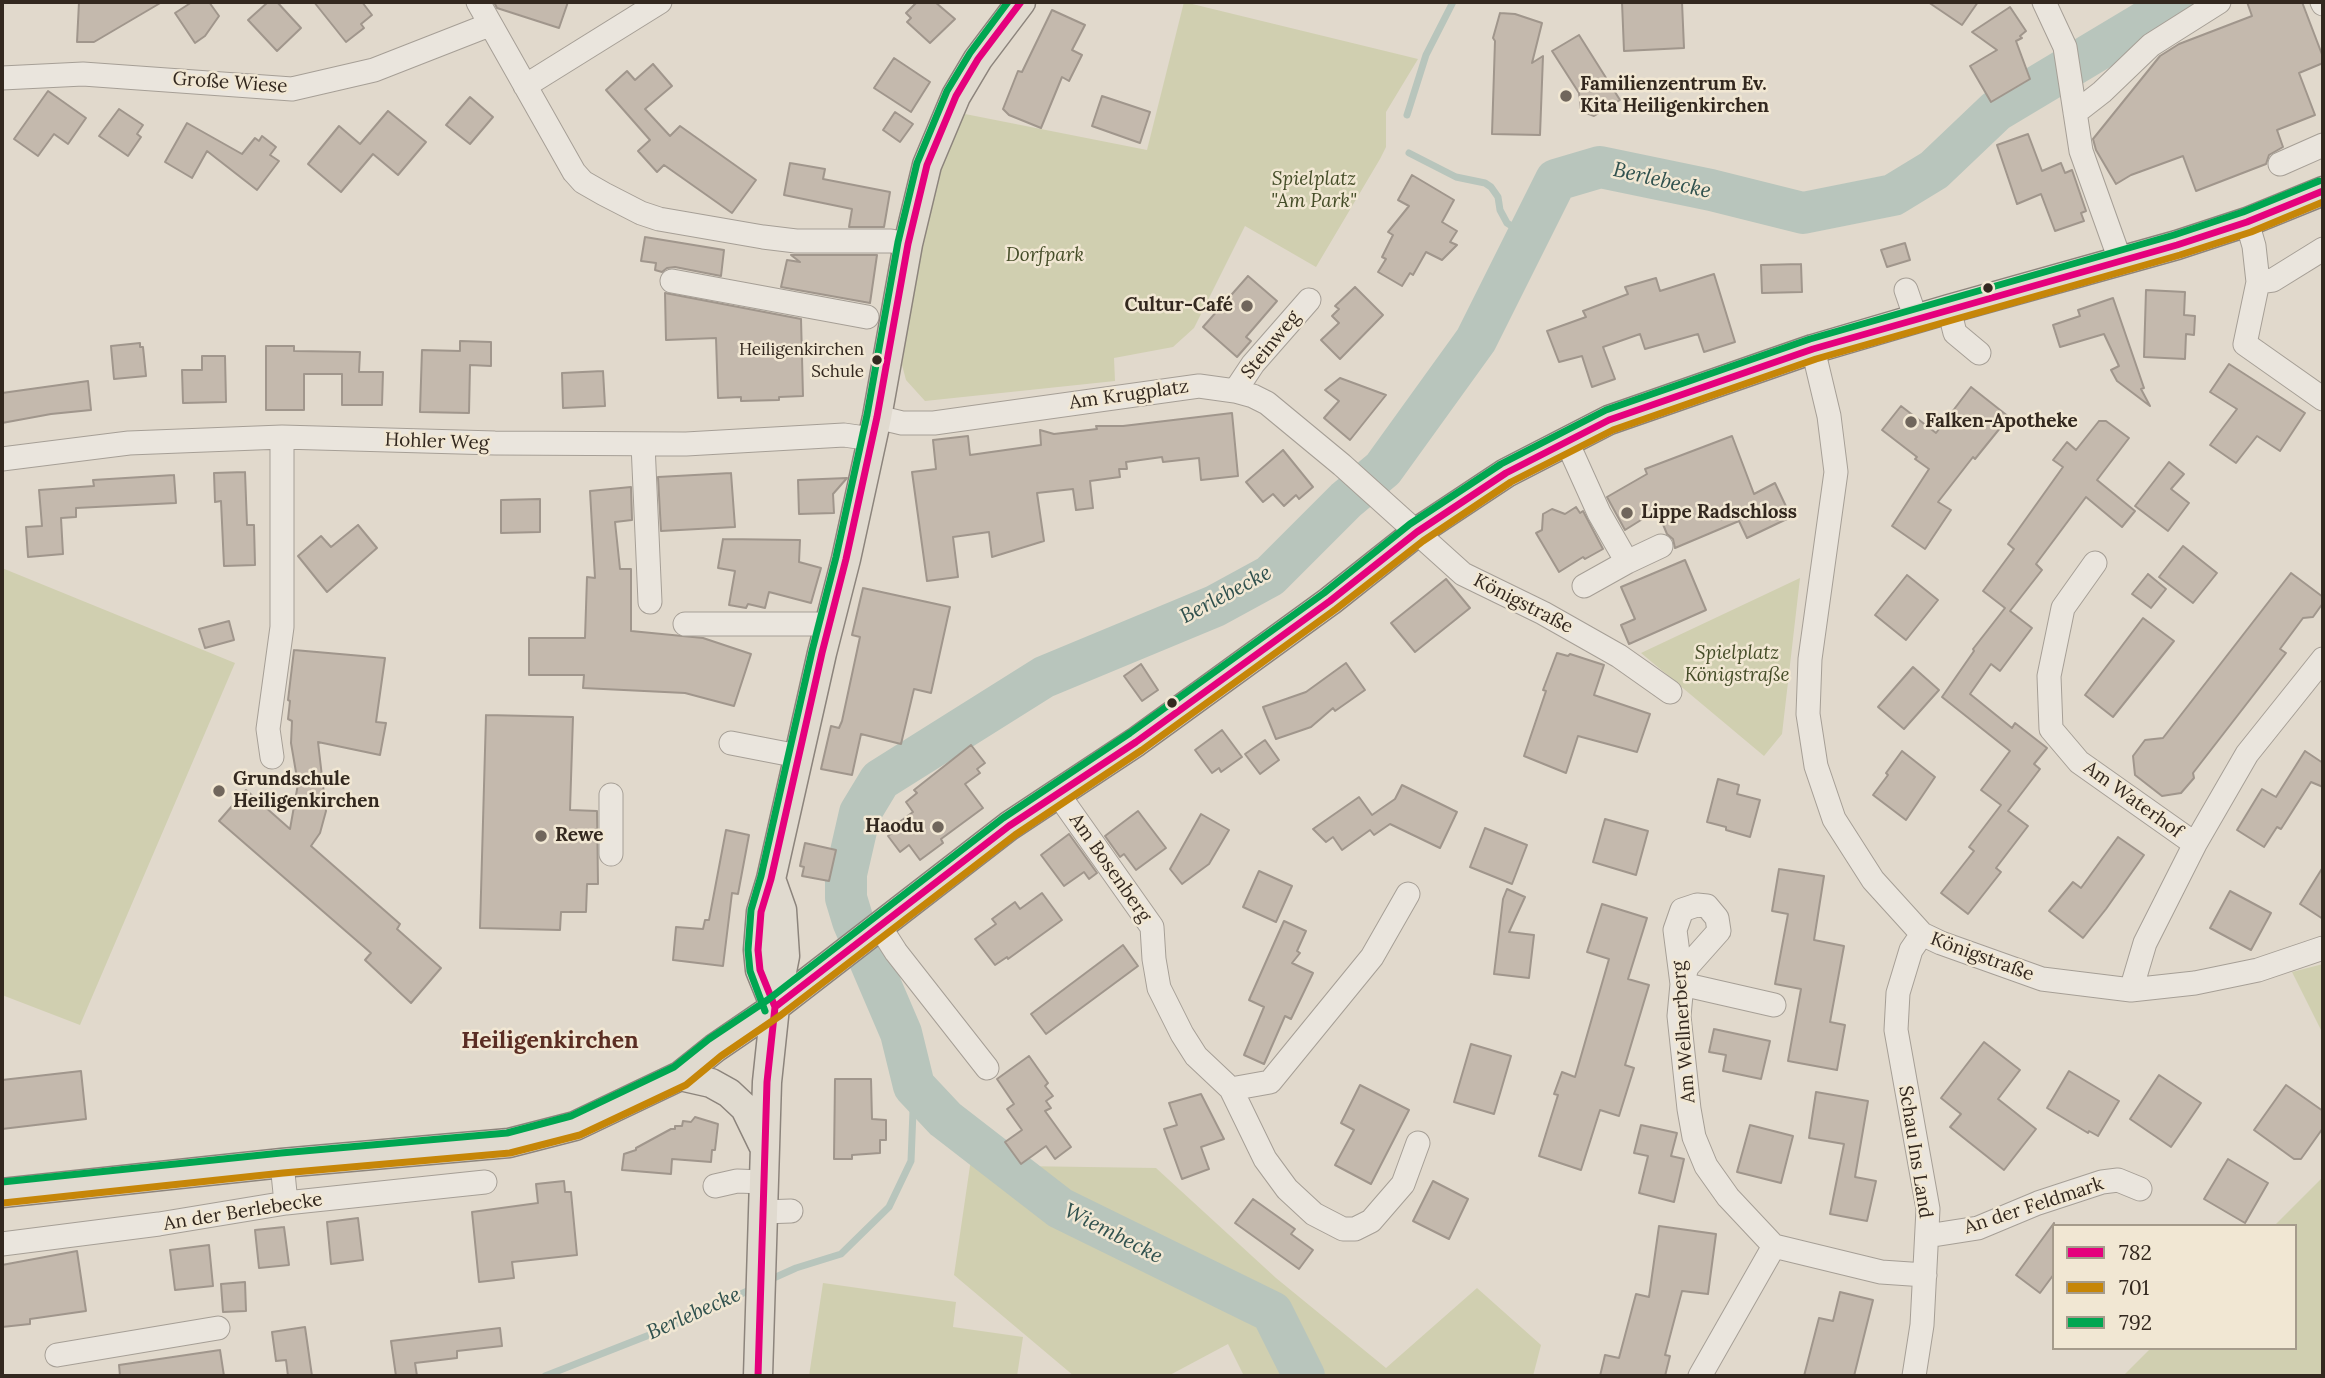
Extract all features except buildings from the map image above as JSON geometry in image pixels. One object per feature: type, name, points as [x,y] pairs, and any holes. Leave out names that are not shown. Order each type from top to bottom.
[{"type":"main road","points":[[758,1376],[762,1260],[777,1212],[764,1182],[766,1082],[775,1007],[760,970],[758,950],[761,912],[771,879],[875,428],[908,244],[927,165],[956,96],[978,59],[1021,2]]},
{"type":"main road","points":[[2,1193],[520,1141],[575,1126],[680,1076],[775,1007],[1009,826],[1167,720],[1330,601],[1417,532],[1506,473],[1609,421],[1813,349],[2177,246],[2247,222],[2323,191]]},
{"type":"main road","points":[[680,1076],[711,1083],[729,1093],[745,1108],[765,1148]]},
{"type":"street","points":[[478,2],[574,172],[583,182],[641,213],[659,219],[796,241],[891,241],[908,244]]},
{"type":"street","points":[[525,86],[660,2]]},
{"type":"street","points":[[2044,2],[2065,47],[2081,150],[2120,260]]},
{"type":"street","points":[[2074,105],[2118,77],[2151,45],[2219,2]]},
{"type":"street","name":"Große Wiese","points":[[2,78],[83,74],[292,89],[374,69],[489,25]]},
{"type":"street","points":[[2280,164],[2323,145]]},
{"type":"street","points":[[2247,222],[2255,246],[2258,282],[2245,344],[2323,399]]},
{"type":"street","points":[[2258,282],[2273,280],[2323,249]]},
{"type":"street","points":[[672,281],[867,317]]},
{"type":"street","points":[[1906,290],[1916,319]]},
{"type":"street","name":"Steinweg","points":[[1235,391],[1253,364],[1309,300]]},
{"type":"street","points":[[1948,309],[1955,333],[1979,354]]},
{"type":"street","name":"Königstraße","points":[[1813,349],[1829,416],[1836,472],[1810,659],[1808,714],[1816,766],[1833,819],[1873,880],[1922,934],[2042,979],[2131,990],[2195,983],[2258,970],[2323,948]]},
{"type":"street","name":"Am Krugplatz","points":[[875,428],[902,423],[934,423],[1199,386],[1235,391],[1267,403],[1417,532]]},
{"type":"street","name":"Hohler Weg","points":[[2,459],[129,443],[282,437],[643,444],[765,441],[844,435],[875,428]]},
{"type":"street","points":[[272,757],[268,729],[282,626],[282,437]]},
{"type":"street","points":[[1567,442],[1599,513],[1627,562]]},
{"type":"street","points":[[643,444],[650,602]]},
{"type":"street","name":"Königstraße","points":[[1417,532],[1462,574],[1554,619],[1619,656],[1670,692]]},
{"type":"street","points":[[1584,586],[1661,546]]},
{"type":"street","name":"Am Waterhof","points":[[2095,563],[2063,608],[2049,676],[2051,729],[2080,762],[2195,845]]},
{"type":"street","points":[[685,624],[817,624],[829,629]]},
{"type":"street","name":"Am Waterhof","points":[[2131,990],[2145,943],[2195,845],[2247,754],[2323,659]]},
{"type":"street","points":[[731,743],[798,756]]},
{"type":"street","name":"Am Bosenberg","points":[[1058,794],[1152,927],[1159,988],[1182,1034],[1196,1056],[1231,1089],[1265,1159],[1287,1189],[1314,1214],[1343,1229],[1354,1229],[1371,1222],[1402,1184],[1418,1143]]},
{"type":"street","points":[[611,795],[611,854]]},
{"type":"street","points":[[1231,1089],[1270,1082],[1372,957],[1408,894]]},
{"type":"street","name":"Am Wellnerberg","points":[[1682,984],[1675,930],[1678,917],[1682,910],[1689,907],[1707,906],[1717,918],[1719,931],[1687,967],[1682,984],[1679,1016],[1694,1137],[1706,1167],[1728,1197],[1774,1246]]},
{"type":"street","points":[[880,927],[896,952],[987,1068]]},
{"type":"street","name":"Schau Ins Land","points":[[1914,1376],[1922,1325],[1928,1209],[1895,1030],[1898,993],[1911,950],[1922,934]]},
{"type":"street","points":[[1682,984],[1773,1005]]},
{"type":"street","points":[[282,1163],[286,1203]]},
{"type":"street","points":[[715,1186],[737,1181],[764,1182]]},
{"type":"street","name":"An der Feldmark","points":[[1927,1236],[1978,1228],[2038,1203],[2102,1182],[2118,1181],[2140,1189]]},
{"type":"street","name":"An der Berlebecke","points":[[2,1244],[159,1224],[286,1203],[485,1182]]},
{"type":"street","points":[[1700,1376],[1774,1246],[1881,1272],[1925,1275]]},
{"type":"street","points":[[57,1355],[218,1328]]},
{"type":"green space","name":"Dorfpark","points":[[1184,2],[1418,59],[1386,112],[1386,147],[1316,267],[1245,226],[1194,328],[1173,347],[1114,358],[1115,381],[925,401],[906,380],[902,365],[919,252],[944,142],[960,113],[1147,150]]},
{"type":"green space","points":[[2,568],[235,663],[80,1025],[2,995]]},
{"type":"green space","name":"Spielplatz Königstraße","points":[[1800,578],[1782,734],[1764,756],[1641,653]]},
{"type":"green space","points":[[2323,964],[2323,1034],[2292,972]]},
{"type":"green space","points":[[976,1125],[1019,1166],[1156,1168],[1276,1278],[1386,1368],[1477,1288],[1541,1345],[1533,1376],[1244,1376],[1228,1344],[1168,1376],[1074,1376],[954,1275]]},
{"type":"green space","points":[[2323,1177],[2323,1376],[2123,1376],[2149,1350],[2297,1350],[2297,1224],[2276,1224]]},
{"type":"green space","points":[[823,1283],[956,1302],[953,1327],[1023,1337],[1017,1376],[809,1376]]},
{"type":"waterway","points":[[1407,115],[1426,55],[1453,2]]},
{"type":"waterway","name":"Berlebecke","points":[[1304,1376],[1272,1312],[1060,1208],[945,1119],[914,1086],[901,1033],[853,921],[846,898],[846,874],[860,813],[880,780],[1044,677],[1215,606],[1270,576],[1346,500],[1383,469],[1476,340],[1556,180],[1600,167],[1803,213],[1893,195],[1934,170],[1996,111],[2178,2]]},
{"type":"waterway","points":[[1409,153],[1456,177],[1485,183],[1491,187],[1498,197],[1500,210],[1507,223],[1529,237]]},
{"type":"waterway","name":"Berlebecke","points":[[767,1281],[796,1268],[841,1254],[889,1207],[911,1161],[914,1086]]},
{"type":"waterway","name":"Berlebecke","points":[[545,1376],[662,1330],[754,1288]]},
{"type":"transit line","name":"792","points":[[765,1011],[750,971],[748,950],[751,910],[836,557],[867,415],[898,242],[917,163],[947,91],[970,53],[1008,2]]},
{"type":"transit line","name":"782","points":[[758,1376],[767,1082],[775,1007],[760,970],[758,950],[761,912],[846,559],[877,417],[908,244],[927,165],[956,96],[978,59],[1021,2]]},
{"type":"transit line","name":"792","points":[[2,1182],[507,1133],[571,1116],[674,1067],[709,1039],[769,999],[1003,818],[1130,733],[1324,593],[1410,524],[1501,464],[1606,410],[1810,339],[2174,235],[2243,212],[2319,181]]},
{"type":"transit line","name":"782","points":[[775,1007],[1009,826],[1136,742],[1330,601],[1417,532],[1506,473],[1609,420],[1813,349],[2177,245],[2247,222],[2323,191]]},
{"type":"transit line","name":"701","points":[[3,1203],[283,1173],[510,1153],[580,1135],[686,1085],[1015,835],[1142,750],[1336,609],[1423,541],[1511,482],[1613,430],[1816,359],[2180,255],[2251,232],[2323,202]]},
{"type":"place","name":"Familienzentrum Ev. Kita Heiligenkirchen","points":[[1566,96]]},
{"type":"place","name":"Cultur-Café","points":[[1247,306]]},
{"type":"place","name":"Heiligenkirchen Schule","points":[[877,360]]},
{"type":"place","name":"Falken-Apotheke","points":[[1911,422]]},
{"type":"place","name":"Lippe Radschloss","points":[[1627,513]]},
{"type":"place","name":"Grundschule Heiligenkirchen","points":[[219,791]]},
{"type":"place","name":"Haodu","points":[[938,827]]},
{"type":"place","name":"Rewe","points":[[541,836]]},
{"type":"district","name":"Heiligenkirchen","points":[[550,1041]]},
{"type":"park label","name":"Spielplatz \"Am Park\"","points":[[1314,191]]},
{"type":"water label","name":"Wiembecke","points":[[1113,1234]]}]
